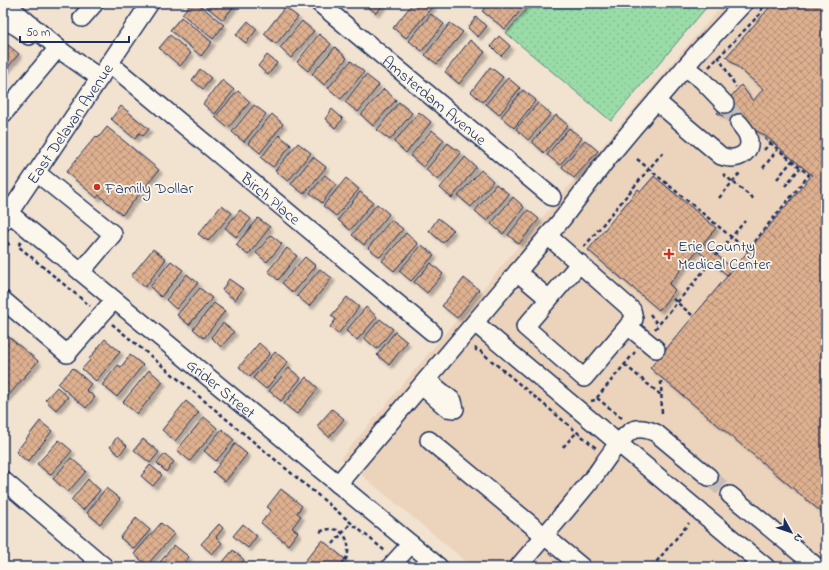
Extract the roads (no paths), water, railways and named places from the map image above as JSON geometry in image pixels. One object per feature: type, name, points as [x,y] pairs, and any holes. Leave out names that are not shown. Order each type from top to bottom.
[{"type":"street","points":[[5,3],[58,48],[100,78]]},
{"type":"street","points":[[82,18],[95,3]]},
{"type":"street","name":"East Delavan Avenue","points":[[5,215],[37,173],[150,3]]},
{"type":"street","name":"Amsterdam Avenue","points":[[318,3],[552,198]]},
{"type":"street","points":[[338,484],[548,236],[616,147],[685,67],[744,3]]},
{"type":"street","points":[[3,23],[6,22],[14,25],[35,41],[58,48]]},
{"type":"street","points":[[3,114],[58,48]]},
{"type":"street","name":"Birch Place","points":[[109,63],[432,332]]},
{"type":"street","points":[[685,67],[702,80],[725,104]]},
{"type":"street","points":[[656,101],[721,156],[726,158],[730,159],[739,157],[745,153],[748,147],[748,136],[739,123]]},
{"type":"street","points":[[37,173],[113,234],[81,272]]},
{"type":"street","name":"Grider Street","points":[[5,215],[81,272],[439,567]]},
{"type":"street","points":[[548,236],[580,258],[632,310],[634,319],[584,378],[525,327],[549,299],[580,258]]},
{"type":"street","points":[[517,272],[549,299]]},
{"type":"street","points":[[3,300],[67,354],[114,300]]},
{"type":"street","points":[[475,323],[766,567]]},
{"type":"street","points":[[628,326],[656,349]]},
{"type":"street","points":[[424,383],[447,408],[455,409]]},
{"type":"street","points":[[520,566],[619,444],[633,430],[638,428],[656,433],[709,477]]},
{"type":"street","points":[[429,440],[582,567]]},
{"type":"street","points":[[3,480],[105,567]]},
{"type":"street","points":[[730,495],[817,567]]},
{"type":"street","points":[[393,564],[411,544]]},
{"type":"tunnel","points":[[725,104],[739,123]]},
{"type":"tunnel","points":[[709,477],[730,495]]},
{"type":"place","name":"Family Dollar","points":[[97,187]]},
{"type":"place","name":"Erie County Medical Center","points":[[669,254]]}]
